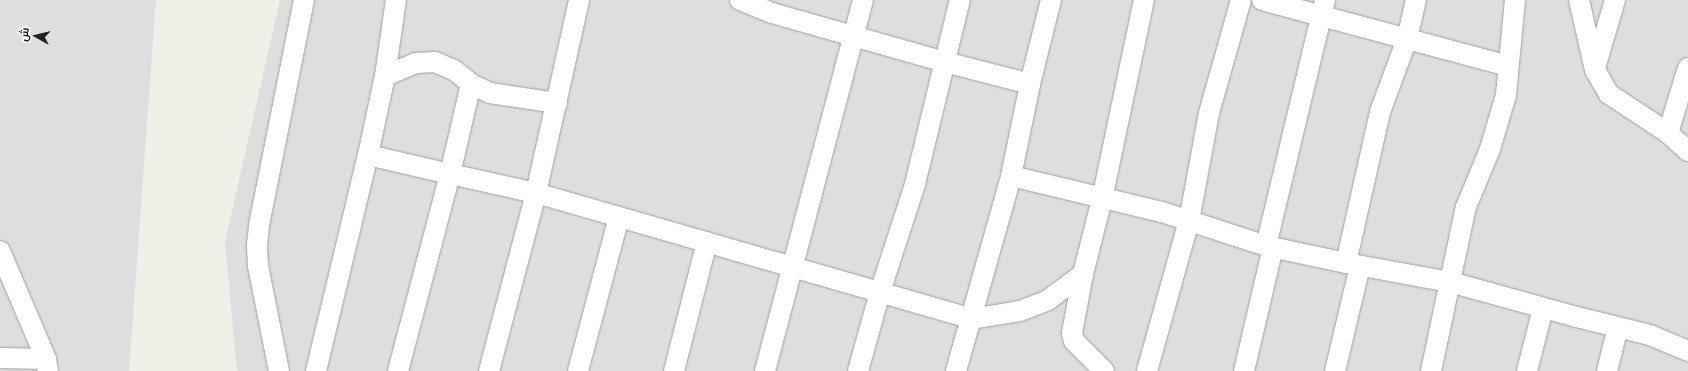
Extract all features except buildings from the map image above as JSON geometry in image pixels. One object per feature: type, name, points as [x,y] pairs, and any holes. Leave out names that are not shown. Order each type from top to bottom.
[{"type":"street","points":[[279,371],[258,266],[257,245],[260,217],[304,0]]},
{"type":"street","points":[[316,371],[368,154],[385,76],[396,0]]},
{"type":"street","points":[[489,371],[536,193],[579,0]]},
{"type":"street","points":[[740,0],[774,6],[853,36],[1030,84]]},
{"type":"street","points":[[765,371],[794,267],[863,0]]},
{"type":"street","points":[[858,371],[880,292],[915,184],[960,0]]},
{"type":"street","points":[[956,371],[972,319],[1011,176],[1030,84],[1051,0]]},
{"type":"street","points":[[1104,371],[1074,341],[1072,332],[1083,274],[1102,199],[1144,0]]},
{"type":"street","points":[[1147,371],[1188,220],[1209,113],[1240,0]]},
{"type":"street","points":[[1262,0],[1323,8],[1407,39],[1508,66]]},
{"type":"street","points":[[1335,371],[1380,112],[1407,39],[1416,0]]},
{"type":"street","points":[[1431,371],[1466,207],[1490,149],[1506,95],[1515,0]]},
{"type":"street","points":[[1579,0],[1595,70],[1609,94],[1668,133],[1688,151]]},
{"type":"street","points":[[1595,70],[1615,0]]},
{"type":"street","points":[[1244,371],[1323,8]]},
{"type":"street","points":[[385,76],[416,63],[435,62],[454,70],[471,84],[490,93],[557,103]]},
{"type":"street","points":[[1668,133],[1688,68]]},
{"type":"street","points":[[398,371],[450,174],[471,84]]},
{"type":"street","points":[[368,154],[536,193],[972,319],[1020,311],[1048,300],[1083,274]]},
{"type":"street","points":[[1011,176],[1102,199],[1162,212],[1270,246],[1353,264],[1450,282],[1543,308],[1650,334],[1688,351]]},
{"type":"street","points":[[578,371],[619,217]]},
{"type":"street","points":[[674,371],[707,242]]},
{"type":"street","points":[[0,251],[47,365]]},
{"type":"street","points":[[1527,371],[1543,308]]},
{"type":"street","points":[[1607,371],[1618,327]]},
{"type":"street","points":[[0,358],[47,365]]},
{"type":"shaded area","points":[[0,0],[156,0],[129,371],[0,371]]},
{"type":"shaded area","points":[[280,0],[1688,0],[1688,371],[237,371],[225,242]]}]
